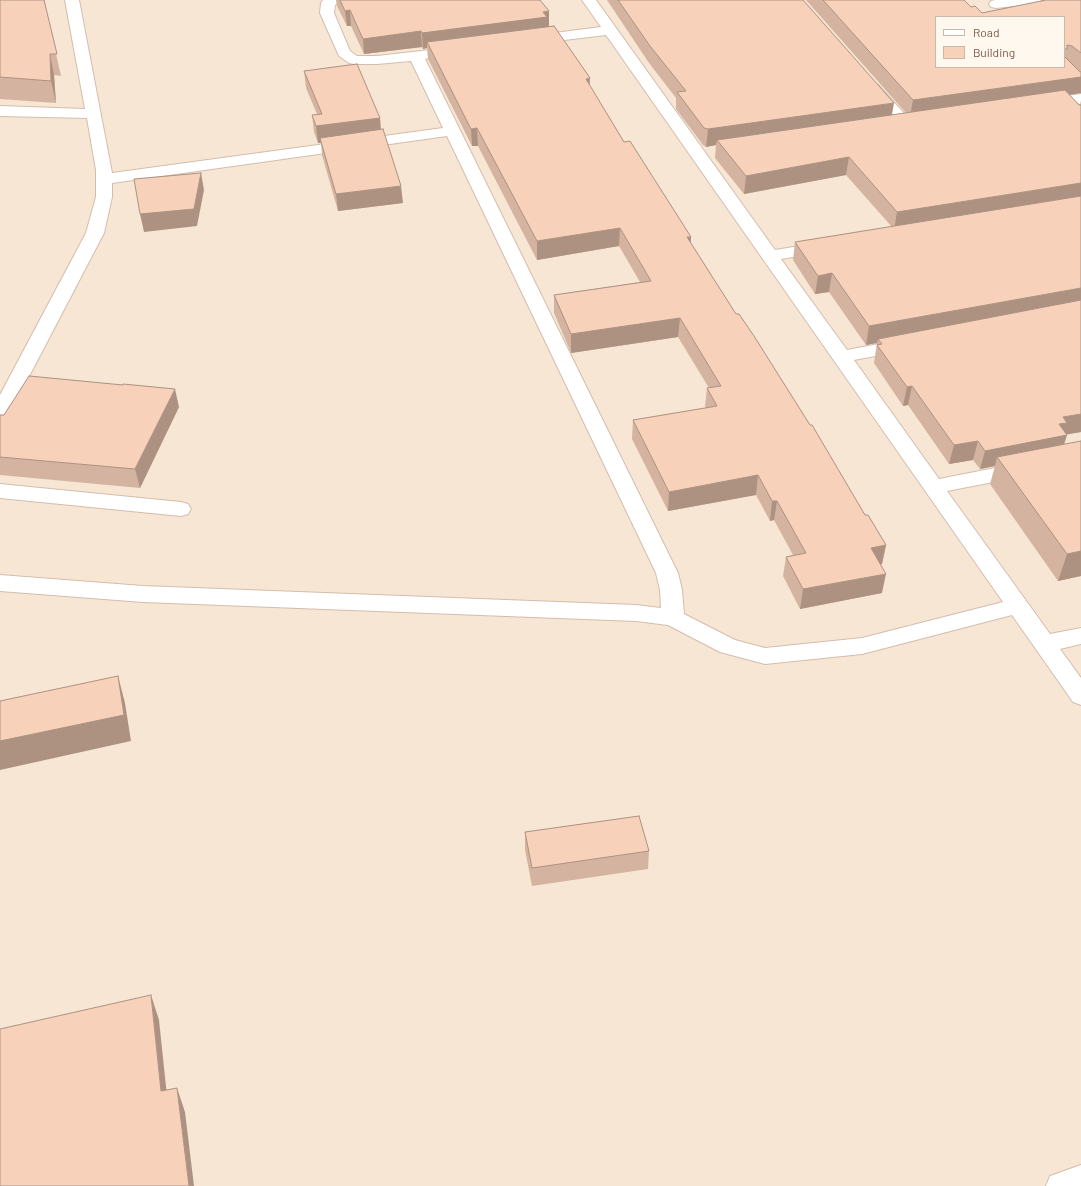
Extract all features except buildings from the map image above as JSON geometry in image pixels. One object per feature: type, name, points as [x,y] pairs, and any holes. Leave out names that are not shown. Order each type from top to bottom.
[{"type":"street","points":[[0,413],[95,233],[104,197],[104,170],[72,0]]},
{"type":"street","points":[[334,0],[328,3],[327,13],[344,53],[354,60],[377,60],[447,52]]},
{"type":"street","points":[[589,0],[1081,696]]},
{"type":"street","points":[[993,2],[1034,0]]},
{"type":"street","points":[[993,2],[1008,16]]},
{"type":"street","points":[[517,42],[610,30]]},
{"type":"street","points":[[416,56],[667,573],[671,590],[673,618]]},
{"type":"street","points":[[864,77],[913,123],[890,126]]},
{"type":"street","points":[[1034,106],[1073,104]]},
{"type":"street","points":[[0,112],[93,114]]},
{"type":"street","points":[[104,179],[452,131]]},
{"type":"street","points":[[698,154],[716,152]]},
{"type":"street","points":[[769,256],[842,244]]},
{"type":"street","points":[[842,357],[919,342]]},
{"type":"street","points":[[933,487],[1081,458]]},
{"type":"street","points":[[0,491],[181,509]]},
{"type":"street","points":[[0,583],[143,594],[636,613],[673,618],[728,646],[765,656],[862,646],[1018,606]]},
{"type":"street","points":[[1044,644],[1081,636]]},
{"type":"street","points":[[1061,1186],[1081,1179]]},
{"type":"shaded area","points":[[0,0],[1081,0],[1081,1186],[0,1186]]}]
